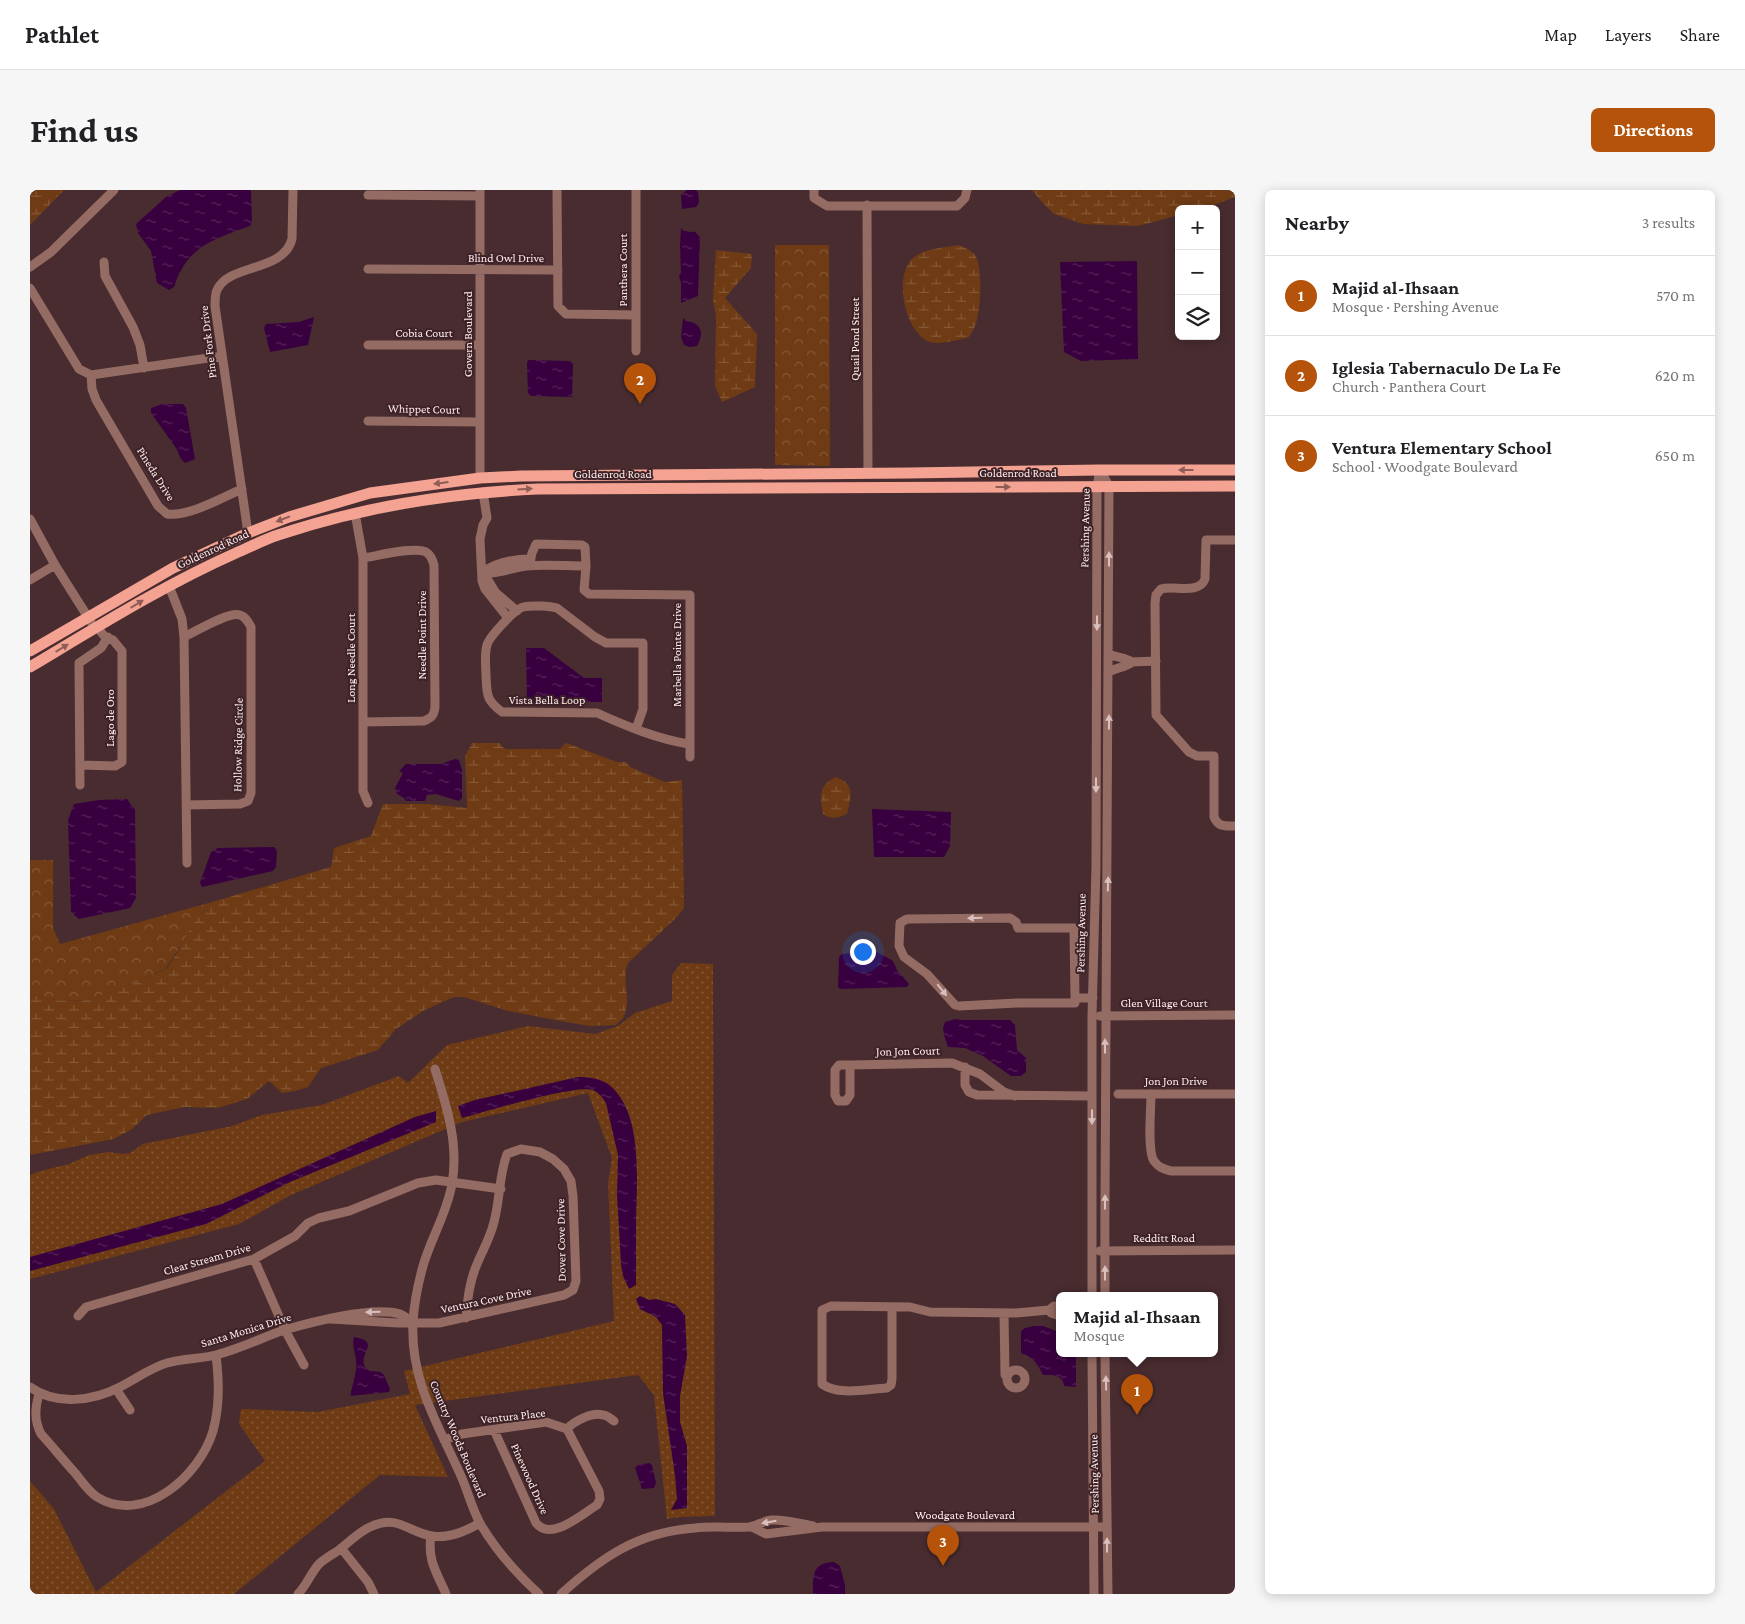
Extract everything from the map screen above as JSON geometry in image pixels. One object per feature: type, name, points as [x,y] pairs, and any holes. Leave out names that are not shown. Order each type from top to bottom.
[{"type":"main road","name":"Goldenrod Road","points":[[30,651],[173,568],[248,533],[289,517],[370,493],[507,476],[1235,470]]},
{"type":"main road","points":[[888,487],[896,479],[973,478],[991,472]]},
{"type":"main road","points":[[758,487],[771,483],[856,483],[862,480],[868,473]]},
{"type":"main road","points":[[580,488],[597,484],[670,483],[676,479],[678,474]]},
{"type":"main road","points":[[689,488],[690,484],[695,480],[758,480],[770,474]]},
{"type":"main road","points":[[483,497],[493,484],[507,476]]},
{"type":"main road","points":[[459,494],[477,483],[480,478]]},
{"type":"main road","name":"Goldenrod Road","points":[[30,667],[169,586],[216,562],[277,536],[356,513],[459,494],[483,497],[580,488],[1235,486]]},
{"type":"street","points":[[30,267],[51,252],[114,190]]},
{"type":"street","name":"Pine Fork Drive","points":[[248,533],[215,306],[217,290],[224,281],[235,274],[280,257],[290,247],[292,239],[293,190]]},
{"type":"street","points":[[557,190],[558,270]]},
{"type":"street","name":"Panthera Court","points":[[636,190],[636,351]]},
{"type":"street","points":[[814,190],[814,198],[827,206],[957,206],[965,198],[967,190]]},
{"type":"street","points":[[368,195],[480,193]]},
{"type":"street","name":"Govern Boulevard","points":[[480,193],[480,478]]},
{"type":"street","name":"Quail Pond Street","points":[[867,205],[868,473]]},
{"type":"street","points":[[104,262],[104,276],[133,328],[140,345],[144,368]]},
{"type":"street","name":"Blind Owl Drive","points":[[368,270],[558,270],[558,306],[566,314],[636,315]]},
{"type":"street","points":[[30,288],[79,368],[91,375],[222,356]]},
{"type":"street","name":"Cobia Court","points":[[368,345],[480,345]]},
{"type":"street","name":"Pineda Drive","points":[[91,375],[92,389],[96,400],[158,506],[167,514],[176,515],[190,511],[242,489]]},
{"type":"street","name":"Whippet Court","points":[[368,421],[480,422]]},
{"type":"street","name":"Pershing Avenue","points":[[1100,470],[1109,486],[1105,1292]]},
{"type":"street","name":"Pershing Avenue","points":[[1092,1292],[1092,1016],[1096,866],[1097,486],[1100,470]]},
{"type":"street","points":[[483,497],[486,504],[487,518],[483,525],[480,550],[481,578],[485,589],[508,618]]},
{"type":"street","name":"Long Needle Court","points":[[356,513],[363,558],[363,791],[368,803]]},
{"type":"street","name":"Lago de Oro","points":[[30,519],[55,565],[88,617],[105,637],[113,640],[122,651],[122,762],[116,766],[80,765]]},
{"type":"street","points":[[1235,540],[1206,540],[1204,583],[1199,587],[1164,588],[1158,591],[1155,599],[1156,715],[1189,752],[1197,756],[1214,756],[1214,817],[1216,823],[1220,825],[1235,826]]},
{"type":"street","name":"Marbella Pointe Drive","points":[[530,563],[536,544],[582,545],[585,547],[586,566],[584,590],[589,594],[690,595],[690,757]]},
{"type":"street","name":"Needle Point Drive","points":[[363,558],[411,550],[424,551],[431,556],[434,565],[435,706],[434,714],[430,719],[424,721],[363,722]]},
{"type":"street","points":[[482,572],[491,566],[530,563],[586,566]]},
{"type":"street","points":[[30,580],[55,565]]},
{"type":"street","points":[[482,572],[496,592],[517,611]]},
{"type":"street","points":[[169,586],[182,619],[184,637],[187,863]]},
{"type":"street","name":"Vista Bella Loop","points":[[636,729],[643,709],[643,643],[606,643],[595,637],[558,608],[551,606],[522,607],[508,618],[488,642],[485,652],[488,698],[502,712],[597,713],[636,729],[668,741],[689,744]]},
{"type":"street","name":"Hollow Ridge Circle","points":[[184,637],[229,615],[239,614],[246,619],[250,627],[252,793],[248,801],[240,804],[186,805]]},
{"type":"street","points":[[80,785],[79,664],[101,648],[108,637]]},
{"type":"street","points":[[1109,654],[1120,658],[1127,658],[1132,662]]},
{"type":"street","points":[[1109,672],[1116,668],[1127,666],[1132,662],[1156,661]]},
{"type":"street","points":[[1010,918],[1016,922],[1018,928],[1074,928],[1075,998],[1074,1003],[955,1005],[927,974],[904,957],[899,946],[900,923],[907,919],[1010,918]]},
{"type":"street","points":[[1075,998],[1093,998]]},
{"type":"street","name":"Glen Village Court","points":[[1092,1016],[1235,1015]]},
{"type":"street","name":"Jon Jon Court","points":[[850,1065],[952,1063],[980,1074],[1004,1092],[1015,1096]]},
{"type":"street","name":"Jon Jon Court","points":[[965,1067],[965,1085],[969,1092],[977,1095],[1092,1096]]},
{"type":"street","name":"Country Woods Boulevard","points":[[435,1069],[450,1120],[454,1151],[452,1183],[442,1220],[423,1266],[417,1294],[413,1322],[415,1358],[422,1390],[480,1523],[500,1552],[539,1594]]},
{"type":"street","name":"Jon Jon Drive","points":[[1118,1094],[1235,1094]]},
{"type":"street","points":[[1151,1094],[1150,1151],[1154,1161],[1162,1169],[1171,1171],[1235,1171]]},
{"type":"street","name":"Dover Cove Drive","points":[[501,1189],[504,1162],[507,1154],[521,1149],[540,1152],[564,1169],[571,1181],[573,1196],[576,1281],[573,1290],[564,1295]]},
{"type":"street","name":"Clear Stream Drive","points":[[78,1316],[86,1306],[254,1259],[295,1236],[308,1223],[319,1218],[349,1211],[418,1183],[436,1180],[501,1189]]},
{"type":"street","points":[[466,1318],[468,1295],[474,1270],[493,1229],[501,1189]]},
{"type":"street","name":"Redditt Road","points":[[1092,1251],[1235,1250]]},
{"type":"street","points":[[254,1259],[284,1330],[304,1365]]},
{"type":"street","name":"Ventura Cove Drive","points":[[413,1322],[439,1323],[564,1295]]},
{"type":"street","points":[[892,1307],[891,1385],[888,1388],[844,1390],[828,1388],[822,1384],[822,1310],[831,1306],[910,1307],[930,1312],[1004,1313],[1048,1310],[1056,1306]]},
{"type":"street","points":[[1048,1310],[1056,1315]]},
{"type":"street","name":"Santa Monica Drive","points":[[30,1387],[39,1394],[61,1399],[103,1395],[168,1362],[216,1355],[284,1330],[358,1313],[383,1312],[401,1314],[413,1322]]},
{"type":"street","points":[[1004,1313],[1005,1375],[1008,1375]]},
{"type":"street","points":[[39,1394],[35,1407],[35,1416],[42,1434],[97,1497],[116,1504],[133,1506],[150,1502],[164,1494],[191,1470],[202,1454],[212,1433],[218,1411],[219,1390],[216,1355]]},
{"type":"street","name":"Pershing Avenue","points":[[1092,1357],[1094,1594]]},
{"type":"street","name":"Pershing Avenue","points":[[1105,1357],[1108,1594]]},
{"type":"street","points":[[116,1389],[130,1410]]},
{"type":"street","points":[[567,1429],[574,1422],[590,1416],[603,1414],[614,1421]]},
{"type":"street","name":"Ventura Place","points":[[444,1440],[462,1434],[546,1422],[567,1429]]},
{"type":"street","name":"Pinewood Drive","points":[[494,1430],[536,1523],[540,1528],[547,1531],[556,1530],[597,1505],[600,1499],[599,1491],[567,1429]]},
{"type":"street","name":"Woodgate Boulevard","points":[[561,1594],[615,1552],[639,1540],[670,1531],[696,1528],[752,1527],[773,1520],[822,1527]]},
{"type":"street","points":[[298,1594],[320,1563],[370,1527],[388,1522],[402,1523],[416,1532],[431,1536],[452,1536],[480,1523]]},
{"type":"street","name":"Woodgate Boulevard","points":[[752,1527],[766,1534],[822,1527],[1107,1527]]},
{"type":"street","points":[[431,1536],[429,1550],[431,1561],[446,1594]]},
{"type":"street","points":[[341,1548],[368,1582],[374,1594]]},
{"type":"green space","points":[[30,190],[64,190],[30,225]]},
{"type":"green space","points":[[1032,190],[1235,190],[1235,197],[1214,205],[1175,205],[1175,216],[1138,226],[1083,224],[1054,214]]},
{"type":"green space","points":[[775,245],[829,245],[830,466],[775,465]]},
{"type":"green space","points":[[958,245],[972,252],[979,265],[980,300],[978,317],[969,337],[944,343],[930,342],[921,337],[914,328],[905,305],[903,280],[906,269],[911,260],[921,253]]},
{"type":"green space","points":[[716,250],[752,254],[751,268],[725,298],[757,334],[755,387],[722,402],[715,386],[716,316],[713,300]]},
{"type":"green space","points":[[472,743],[499,743],[505,749],[560,749],[566,743],[617,762],[626,762],[630,767],[665,782],[682,780],[684,908],[676,918],[628,963],[626,969],[626,1010],[616,1025],[590,1026],[566,1022],[508,1011],[464,997],[454,997],[425,1010],[396,1029],[378,1050],[321,1068],[308,1087],[282,1093],[269,1081],[247,1099],[218,1108],[184,1107],[147,1115],[132,1129],[114,1139],[30,1155],[30,993],[43,998],[65,1001],[89,1000],[143,980],[167,968],[193,924],[212,902],[331,867],[334,848],[371,836],[383,804],[428,804],[467,808],[465,756]]},
{"type":"green space","points":[[836,777],[847,784],[851,796],[847,814],[832,818],[823,814],[821,797],[826,784]]},
{"type":"green space","points":[[30,860],[53,860],[53,928],[60,944],[212,902],[203,912],[166,968],[143,980],[89,1000],[65,1001],[43,998],[30,993]]},
{"type":"green space","points":[[681,963],[713,964],[715,1516],[667,1519],[654,1395],[638,1375],[415,1405],[448,1477],[380,1475],[234,1594],[30,1594],[30,1481],[54,1509],[96,1592],[265,1461],[239,1424],[241,1409],[318,1412],[410,1394],[404,1371],[614,1321],[608,1183],[612,1158],[588,1093],[462,1122],[291,1195],[239,1224],[30,1279],[30,1175],[69,1164],[89,1155],[109,1152],[130,1153],[143,1144],[232,1126],[262,1115],[322,1105],[399,1076],[408,1083],[447,1045],[528,1026],[595,1034],[618,1026],[635,1013],[672,1001],[672,975]]},
{"type":"water","points":[[180,190],[251,190],[252,222],[250,226],[213,240],[194,253],[180,273],[174,287],[169,290],[157,283],[151,251],[138,233],[136,224],[166,197]]},
{"type":"water","points":[[687,190],[696,190],[698,192],[699,203],[696,207],[682,209],[681,195]]},
{"type":"water","points":[[681,228],[685,231],[695,232],[700,237],[698,296],[681,303],[679,276],[681,273]]},
{"type":"water","points":[[1137,261],[1138,359],[1081,361],[1064,352],[1060,262]]},
{"type":"water","points":[[314,317],[308,345],[270,352],[264,328],[266,324],[299,322]]},
{"type":"water","points":[[683,318],[700,329],[701,336],[697,346],[690,347],[684,345],[681,337]]},
{"type":"water","points":[[528,360],[570,361],[573,364],[572,397],[531,396],[528,393]]},
{"type":"water","points":[[162,404],[183,404],[186,408],[195,459],[185,463],[181,459],[176,448],[151,413],[151,408]]},
{"type":"water","points":[[526,648],[544,648],[584,678],[602,678],[602,702],[527,702]]},
{"type":"water","points":[[455,759],[459,760],[462,770],[462,798],[459,801],[436,794],[427,795],[425,801],[406,801],[397,794],[395,788],[403,773],[399,771],[406,764],[441,764]]},
{"type":"water","points":[[127,799],[135,810],[136,898],[130,908],[79,919],[71,912],[68,820],[74,804],[99,800]]},
{"type":"water","points":[[872,809],[951,812],[950,846],[944,857],[874,857]]},
{"type":"water","points":[[274,847],[277,850],[276,867],[273,871],[202,887],[200,883],[211,852],[218,848]]},
{"type":"water","points":[[877,952],[893,961],[897,970],[909,984],[907,987],[840,989],[838,987],[839,957],[842,954]]},
{"type":"water","points":[[956,1019],[1010,1020],[1015,1025],[1017,1050],[1026,1058],[1026,1072],[1021,1076],[1011,1076],[983,1056],[965,1048],[948,1047],[943,1028],[945,1022]]},
{"type":"water","points":[[578,1077],[593,1078],[608,1084],[620,1097],[628,1112],[633,1131],[637,1171],[636,1285],[629,1289],[623,1276],[621,1264],[617,1195],[618,1155],[606,1103],[601,1096],[593,1090],[568,1091],[462,1118],[458,1106],[475,1100]]},
{"type":"water","points":[[436,1111],[436,1122],[290,1182],[206,1224],[30,1271],[30,1257],[222,1204],[415,1117]]},
{"type":"water","points":[[640,1296],[649,1300],[656,1299],[675,1304],[685,1315],[687,1356],[680,1396],[680,1422],[687,1446],[687,1508],[671,1510],[677,1499],[663,1393],[662,1325],[656,1317],[640,1309],[636,1299]]},
{"type":"water","points":[[1043,1326],[1056,1331],[1056,1357],[1076,1357],[1076,1387],[1064,1386],[1062,1379],[1059,1377],[1043,1375],[1039,1367],[1029,1356],[1021,1353],[1021,1331],[1025,1328]]},
{"type":"water","points":[[354,1337],[367,1342],[368,1345],[364,1357],[365,1367],[368,1370],[383,1374],[390,1389],[389,1392],[350,1396],[356,1365],[353,1345]]},
{"type":"water","points":[[649,1463],[652,1465],[656,1483],[654,1488],[642,1489],[635,1468],[638,1465]]},
{"type":"water","points":[[834,1562],[840,1566],[845,1585],[845,1594],[813,1594],[815,1571],[821,1565]]},
{"type":"place","name":"Iglesia Tabernaculo De La Fe","points":[[640,404]]},
{"type":"place","name":"Majid al-Ihsaan","points":[[1137,1415]]},
{"type":"place","name":"Ventura Elementary School","points":[[943,1566]]}]
